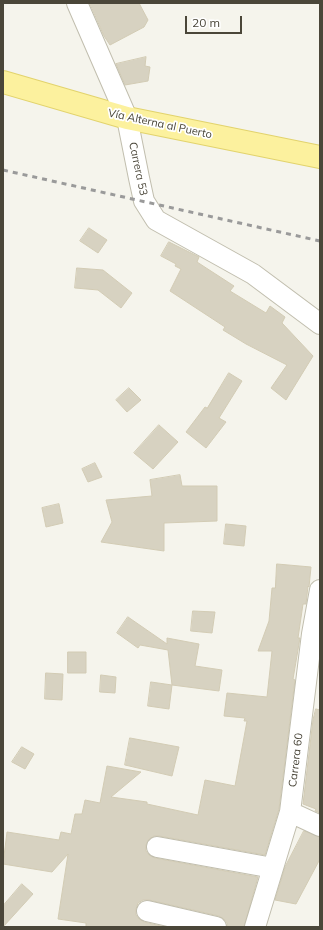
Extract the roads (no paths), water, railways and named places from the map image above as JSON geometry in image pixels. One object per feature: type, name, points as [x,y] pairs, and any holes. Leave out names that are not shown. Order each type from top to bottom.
[{"type":"main road","name":"Vía Alterna al Puerto","points":[[3,82],[127,118],[320,157]]},
{"type":"street","name":"Carrera 53","points":[[77,3],[127,118],[138,178],[144,201],[156,220],[253,274],[320,324]]},
{"type":"street","name":"Carrera 60","points":[[255,927],[290,812],[316,632],[320,590]]},
{"type":"street","points":[[290,812],[320,826]]},
{"type":"street","points":[[158,847],[272,868]]},
{"type":"street","points":[[147,910],[216,927]]},
{"type":"railway","points":[[3,170],[320,241]]}]
